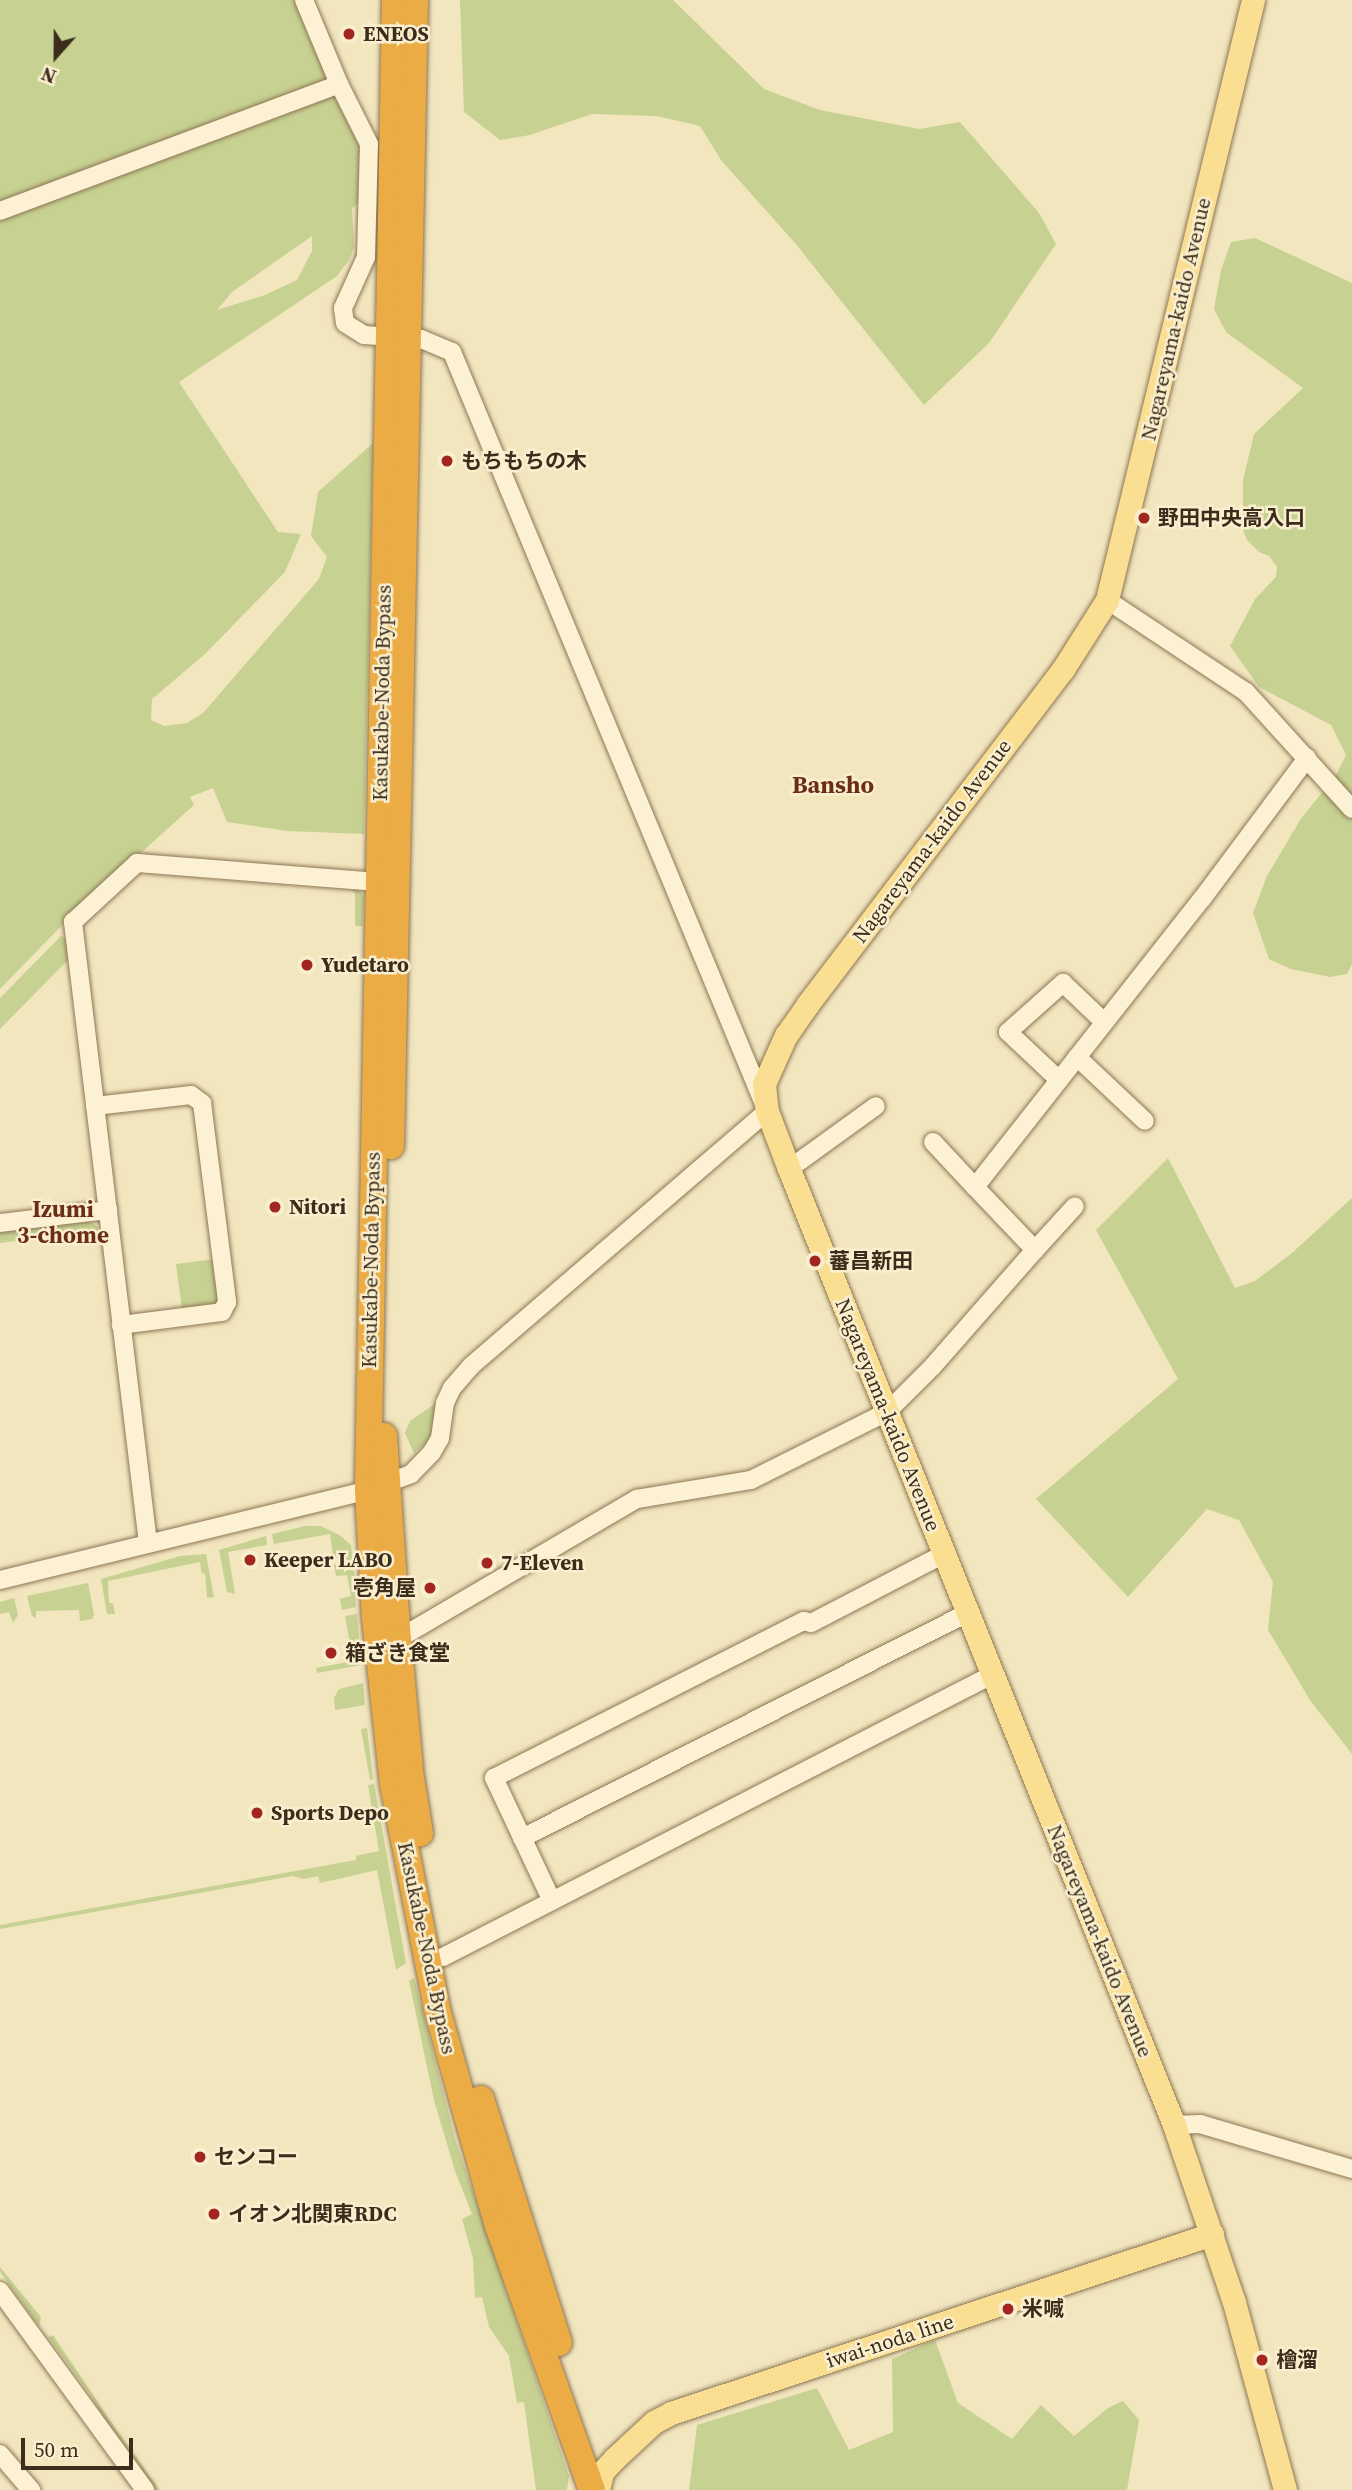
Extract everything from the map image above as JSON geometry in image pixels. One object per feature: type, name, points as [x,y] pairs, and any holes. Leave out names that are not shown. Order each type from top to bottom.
[{"type":"highway","name":"Kasukabe-Noda Bypass","points":[[395,0],[398,337],[384,1412],[377,1487],[398,1639],[411,1778],[443,1957],[467,2055],[600,2486]]},
{"type":"highway","name":"Kasukabe-Noda Bypass","points":[[415,0],[398,337],[378,882],[377,1487],[380,1672],[393,1784],[437,2009],[498,2226],[600,2486]]},
{"type":"main road","name":"Nagareyama-kaido Avenue","points":[[1253,0],[1107,600],[1063,669],[786,1035],[764,1084],[767,1111],[789,1169],[1174,2125],[1234,2302],[1284,2490]]},
{"type":"main road","name":"iwai-noda line","points":[[600,2486],[631,2442],[654,2422],[694,2404],[1212,2234]]},
{"type":"street","points":[[0,1580],[377,1487],[411,1474],[432,1452],[444,1426],[445,1402],[452,1388],[471,1366],[767,1111],[452,352],[434,342],[364,335],[345,323],[342,316],[366,257],[369,144],[339,84],[304,0]]},
{"type":"street","points":[[0,211],[339,84]]},
{"type":"street","points":[[1107,600],[1246,692],[1352,809]]},
{"type":"street","points":[[975,1187],[1202,899],[1307,758]]},
{"type":"street","points":[[148,1542],[73,922],[137,863],[378,882]]},
{"type":"street","points":[[1059,1080],[1008,1032],[1063,983],[1104,1021]]},
{"type":"street","points":[[1077,1057],[1145,1121]]},
{"type":"street","points":[[95,1106],[191,1095],[202,1103],[227,1302],[222,1312],[121,1325]]},
{"type":"street","points":[[789,1169],[876,1106]]},
{"type":"street","points":[[933,1142],[1035,1250]]},
{"type":"street","points":[[398,1639],[637,1499],[751,1480],[887,1412],[933,1366],[1074,1206]]},
{"type":"street","points":[[0,1223],[108,1210]]},
{"type":"street","points":[[551,1899],[494,1778],[804,1621],[811,1623],[944,1554]]},
{"type":"street","points":[[522,1838],[967,1613]]},
{"type":"street","points":[[443,1957],[551,1899],[992,1675]]},
{"type":"street","points":[[1174,2125],[1188,2122],[1200,2124],[1352,2169]]},
{"type":"street","points":[[3,2302],[145,2490]]},
{"type":"street","points":[[0,2454],[31,2490]]},
{"type":"green space","points":[[0,0],[297,0],[361,149],[361,201],[352,208],[354,247],[350,259],[337,276],[179,382],[278,532],[301,534],[285,572],[205,654],[152,699],[151,720],[164,726],[187,723],[203,713],[319,579],[327,557],[311,536],[318,492],[373,443],[364,834],[288,831],[227,822],[213,788],[190,797],[194,805],[73,914],[0,989]],"holes":[[[312,236],[312,251],[297,280],[265,295],[217,310],[232,292]]]},
{"type":"green space","points":[[460,0],[673,0],[764,89],[820,110],[919,129],[960,122],[1039,213],[1056,244],[989,343],[924,405],[795,243],[721,160],[700,126],[657,116],[592,114],[530,135],[500,140],[464,112]]},
{"type":"green space","points":[[1255,238],[1352,283],[1352,964],[1347,974],[1330,977],[1291,969],[1269,959],[1253,913],[1267,876],[1300,820],[1336,775],[1346,755],[1331,725],[1259,687],[1230,646],[1255,599],[1276,577],[1277,567],[1269,556],[1259,552],[1247,540],[1243,530],[1243,480],[1254,434],[1303,388],[1226,332],[1214,309],[1221,270],[1231,242]]},
{"type":"green space","points":[[350,887],[356,887],[364,896],[363,926],[355,926],[355,893]]},
{"type":"green space","points":[[61,936],[66,939],[70,958],[0,1029],[0,998]]},
{"type":"green space","points":[[1168,1158],[1235,1288],[1255,1281],[1292,1253],[1352,1198],[1352,1754],[1310,1700],[1268,1630],[1273,1582],[1239,1520],[1207,1509],[1128,1597],[1036,1499],[1178,1379],[1096,1230]]},
{"type":"green space","points":[[86,1219],[98,1227],[98,1231],[0,1243],[0,1230]]},
{"type":"green space","points":[[215,1259],[220,1300],[215,1306],[182,1310],[176,1264]]},
{"type":"green space","points":[[436,1403],[432,1433],[426,1443],[414,1453],[405,1433],[410,1421]]},
{"type":"green space","points":[[305,1526],[321,1526],[341,1536],[351,1545],[353,1563],[333,1556],[330,1534],[274,1544],[272,1534]]},
{"type":"green space","points":[[266,1536],[267,1545],[228,1552],[235,1594],[227,1592],[219,1550]]},
{"type":"green space","points":[[206,1554],[214,1597],[207,1598],[205,1573],[202,1574],[200,1562],[108,1581],[109,1603],[113,1603],[115,1614],[107,1614],[101,1579],[180,1556]]},
{"type":"green space","points":[[334,1564],[354,1571],[356,1607],[342,1610],[340,1599],[351,1596],[347,1575],[336,1576]]},
{"type":"green space","points":[[88,1583],[94,1615],[92,1619],[80,1621],[79,1610],[36,1611],[36,1618],[32,1616],[27,1596]]},
{"type":"green space","points":[[14,1598],[18,1615],[13,1623],[9,1612],[0,1614],[0,1602]]},
{"type":"green space","points":[[357,1614],[361,1665],[317,1673],[316,1668],[353,1661],[345,1616]]},
{"type":"green space","points":[[363,1683],[365,1705],[335,1710],[334,1698],[339,1689]]},
{"type":"green space","points":[[367,1728],[373,1779],[370,1780],[361,1729]]},
{"type":"green space","points":[[374,1784],[406,1963],[396,1970],[377,1870],[320,1883],[318,1876],[304,1879],[293,1876],[0,1929],[0,1925],[356,1860],[356,1856],[379,1851],[368,1785]]},
{"type":"green space","points":[[414,1978],[456,2142],[569,2476],[567,2490],[536,2490],[524,2402],[517,2403],[509,2356],[489,2327],[482,2297],[475,2298],[473,2258],[462,2219],[472,2214],[455,2171],[434,2100],[409,1981]]},
{"type":"green space","points":[[0,2267],[41,2317],[39,2326],[0,2272]]},
{"type":"green space","points":[[53,2335],[160,2490],[155,2490],[112,2432],[89,2393],[48,2337]]},
{"type":"green space","points":[[935,2340],[958,2403],[1012,2439],[1041,2405],[1074,2436],[1108,2408],[1123,2401],[1139,2420],[1127,2490],[689,2490],[697,2425],[817,2388],[849,2450],[893,2432],[892,2359]]},
{"type":"place","name":"ENEOS","points":[[349,34]]},
{"type":"place","name":"もちもちの木","points":[[447,461]]},
{"type":"place","name":"野田中央高入口","points":[[1144,518]]},
{"type":"place","name":"Yudetaro","points":[[307,965]]},
{"type":"place","name":"Nitori","points":[[275,1207]]},
{"type":"place","name":"蕃昌新田","points":[[815,1261]]},
{"type":"place","name":"Keeper LABO","points":[[250,1560]]},
{"type":"place","name":"7-Eleven","points":[[487,1563]]},
{"type":"place","name":"壱角屋","points":[[430,1588]]},
{"type":"place","name":"箱ざき食堂","points":[[331,1653]]},
{"type":"place","name":"Sports Depo","points":[[257,1813]]},
{"type":"place","name":"センコー","points":[[200,2157]]},
{"type":"place","name":"イオン北関東RDC","points":[[214,2214]]},
{"type":"place","name":"米喊","points":[[1008,2309]]},
{"type":"place","name":"檜溜","points":[[1262,2360]]},
{"type":"district","name":"Bansho","points":[[833,785]]},
{"type":"district","name":"Izumi 3-chome","points":[[63,1222]]}]
